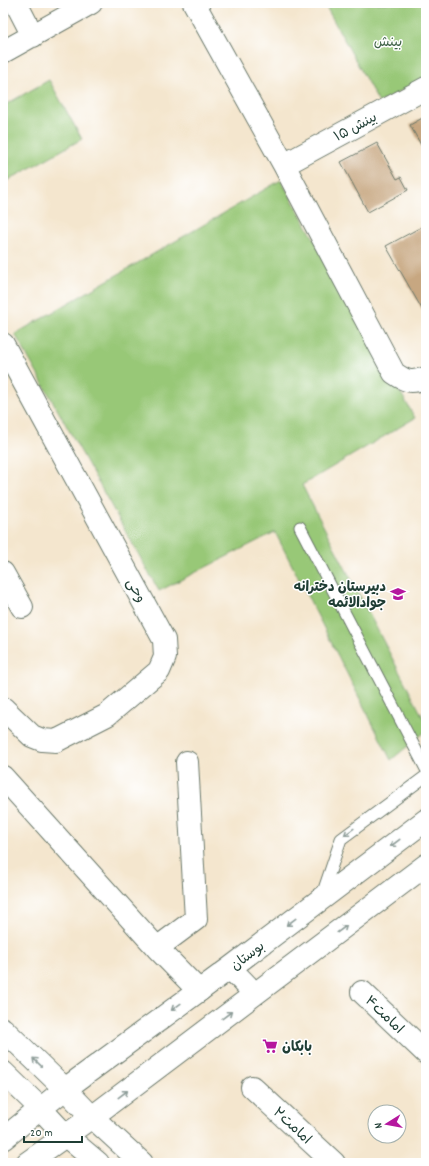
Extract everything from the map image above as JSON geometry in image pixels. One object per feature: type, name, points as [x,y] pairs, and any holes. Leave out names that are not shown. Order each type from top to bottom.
[{"type":"street","points":[[16,3],[33,36]]},
{"type":"street","points":[[3,52],[91,3]]},
{"type":"street","points":[[194,3],[284,165],[394,372],[404,380],[415,382],[426,378]]},
{"type":"street","name":"بینش ۱۵","points":[[284,165],[426,88]]},
{"type":"street","name":"وحی","points":[[3,344],[164,640],[165,657],[159,671],[107,715],[56,741],[42,740],[32,736],[3,708]]},
{"type":"street","points":[[3,573],[22,607]]},
{"type":"street","points":[[157,948],[196,920],[188,762]]},
{"type":"street","points":[[3,777],[157,948],[199,991]]},
{"type":"street","name":"بوستان","points":[[3,1139],[40,1108],[108,1056],[230,968],[426,820]]},
{"type":"street","points":[[27,1163],[92,1117],[426,865]]},
{"type":"street","points":[[230,968],[255,994]]},
{"type":"street","name":"امامت۴","points":[[362,992],[426,1053]]},
{"type":"street","points":[[3,1029],[66,1089],[92,1117],[142,1163]]},
{"type":"street","points":[[3,1072],[66,1136],[98,1163]]},
{"type":"street","name":"امامت۲","points":[[252,1087],[334,1163]]},
{"type":"lane","points":[[300,527],[426,769]]},
{"type":"lane","points":[[320,900],[341,838],[426,776]]},
{"type":"green space","name":"بینش","points":[[324,3],[426,3],[426,77],[379,103]]},
{"type":"green space","points":[[49,80],[82,139],[3,183],[3,106]]},
{"type":"green space","points":[[281,180],[415,418],[302,485],[426,723],[426,731],[391,760],[275,532],[159,591],[15,334]]},
{"type":"building","points":[[426,116],[426,154],[410,125]]},
{"type":"building","points":[[377,143],[397,179],[401,177],[408,190],[368,212],[341,162]]},
{"type":"building","points":[[425,225],[426,226],[426,316],[386,246]]},
{"type":"place","name":"دبیرستان دخترانه جوادالائمه","points":[[398,594]]},
{"type":"place","name":"بابکان","points":[[270,1046]]}]
